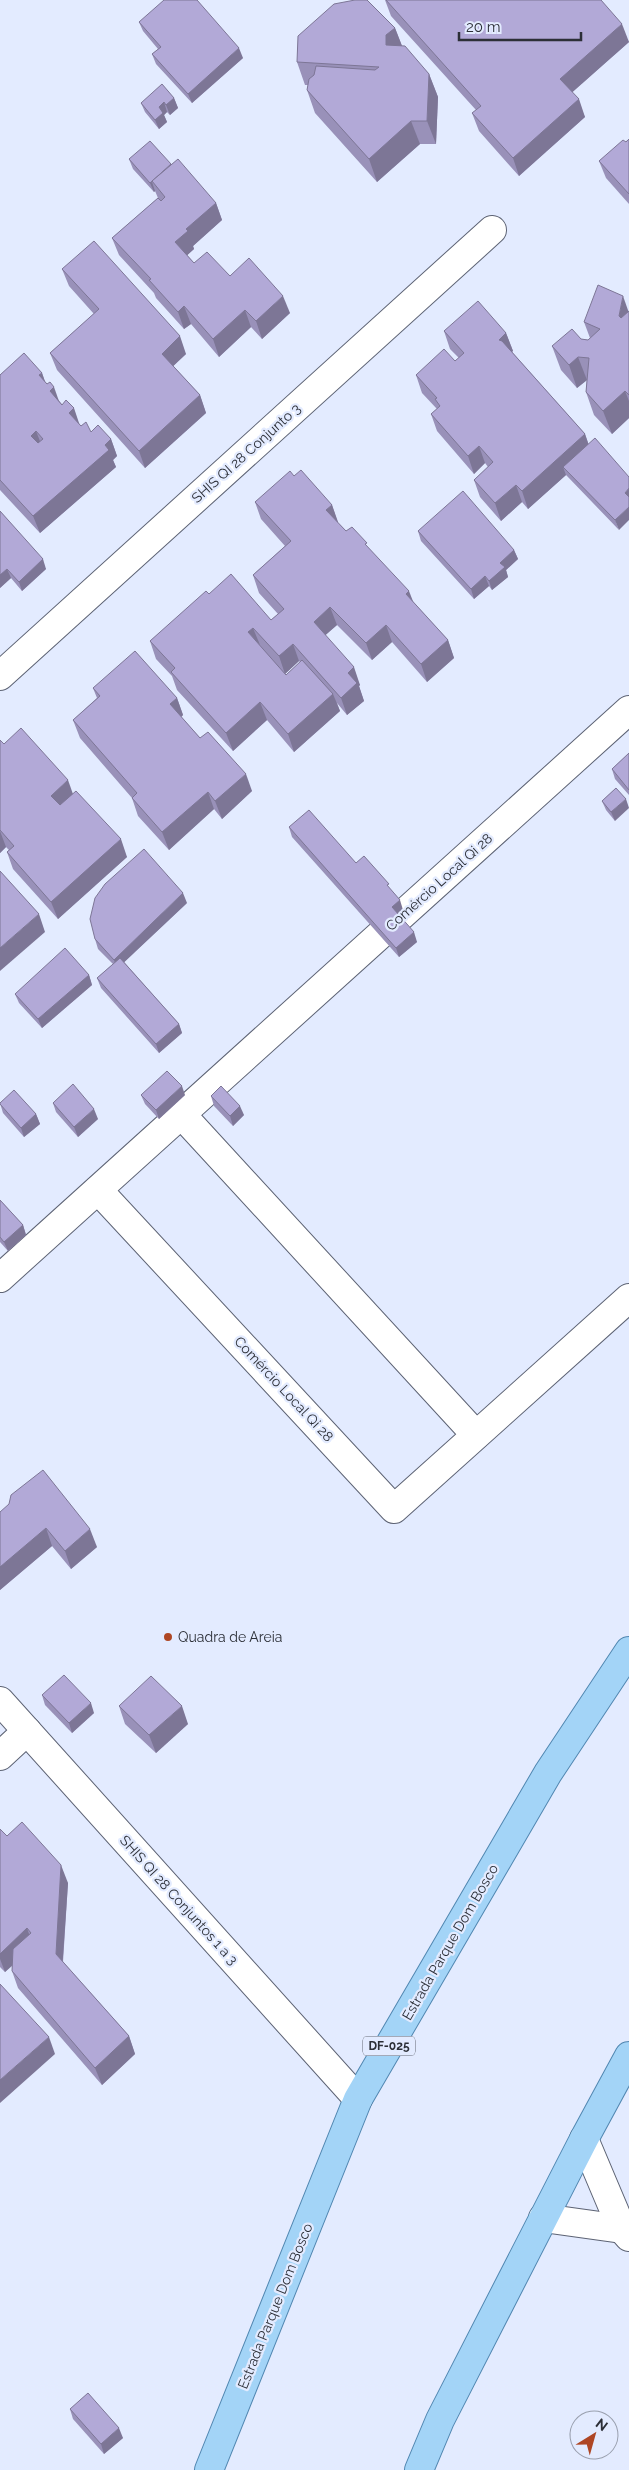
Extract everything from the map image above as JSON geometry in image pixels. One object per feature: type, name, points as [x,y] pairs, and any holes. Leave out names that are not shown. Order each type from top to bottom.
[{"type":"main road","name":"Estrada Parque Dom Bosco","points":[[209,2470],[358,2099],[548,1773],[629,1651]]},
{"type":"main road","points":[[419,2470],[440,2420],[584,2139],[629,2056]]},
{"type":"street","name":"SHIS QI 28 Conjunto 3","points":[[0,676],[492,230]]},
{"type":"street","name":"Comércio Local Qi 28","points":[[0,1278],[629,710]]},
{"type":"street","points":[[181,1114],[476,1435]]},
{"type":"street","name":"Comércio Local Qi 28","points":[[98,1190],[394,1509],[629,1298]]},
{"type":"street","name":"SHIS QI 28 Conjuntos 1 a 3","points":[[0,1701],[358,2099]]},
{"type":"street","points":[[0,1756],[27,1731]]},
{"type":"street","points":[[584,2139],[625,2233]]},
{"type":"street","points":[[543,2218],[625,2233]]},
{"type":"building","points":[[164,0],[197,0],[239,48],[188,94],[152,54],[161,47],[139,22]]},
{"type":"building","points":[[367,0],[395,28],[386,35],[386,45],[405,46],[429,74],[427,121],[411,121],[369,159],[307,90],[309,79],[314,75],[316,66],[375,70],[379,67],[297,62],[298,36],[334,4]]},
{"type":"building","points":[[386,0],[601,0],[622,24],[560,79],[579,99],[513,158],[472,113],[481,106]]},
{"type":"building","points":[[162,84],[174,98],[166,105],[164,102],[159,107],[163,113],[155,120],[141,103]]},
{"type":"building","points":[[629,139],[629,194],[599,161],[623,140],[626,142]]},
{"type":"building","points":[[150,141],[171,164],[150,183],[129,159]]},
{"type":"building","points":[[178,159],[216,203],[186,229],[188,231],[175,242],[194,263],[207,252],[230,276],[249,258],[283,296],[256,321],[245,310],[213,339],[184,306],[178,312],[149,280],[151,279],[112,238],[158,198],[161,201],[165,197],[152,181]]},
{"type":"building","points":[[94,241],[180,336],[162,354],[200,395],[139,451],[50,353],[99,309],[62,269]]},
{"type":"building","points":[[598,285],[623,296],[619,316],[621,318],[629,311],[629,395],[625,391],[603,411],[586,392],[589,358],[578,357],[569,365],[552,346],[572,329],[581,339],[588,340],[600,329],[584,322]]},
{"type":"building","points":[[478,301],[506,333],[499,340],[502,341],[585,434],[522,491],[516,485],[495,503],[474,480],[493,462],[479,446],[468,456],[431,414],[440,406],[435,399],[437,398],[416,375],[444,349],[455,361],[464,353],[444,331]]},
{"type":"building","points":[[24,353],[42,373],[39,375],[47,384],[50,382],[54,387],[50,391],[62,405],[66,400],[74,408],[69,413],[81,426],[86,422],[91,432],[98,425],[111,439],[105,445],[109,450],[33,516],[0,480],[0,375]],"holes":[[[36,431],[43,439],[38,443],[31,436]]]},
{"type":"building","points":[[595,438],[629,477],[629,488],[625,493],[629,497],[629,507],[615,520],[563,467]]},
{"type":"building","points":[[301,470],[332,505],[326,510],[346,531],[352,527],[367,543],[365,544],[409,591],[406,594],[448,640],[421,664],[386,625],[366,643],[330,607],[314,622],[354,667],[348,673],[357,683],[341,698],[293,644],[279,656],[253,628],[248,632],[286,675],[302,660],[333,694],[288,734],[260,702],[226,733],[171,672],[175,668],[150,641],[206,591],[209,594],[231,574],[271,620],[284,609],[253,575],[291,541],[255,502],[290,471],[294,476]]},
{"type":"building","points":[[463,491],[514,550],[500,563],[505,567],[489,581],[485,576],[471,589],[418,531]]},
{"type":"building","points":[[0,511],[43,559],[19,582],[7,569],[0,575]]},
{"type":"building","points":[[135,651],[177,698],[170,704],[200,738],[208,732],[246,774],[215,801],[208,792],[162,832],[132,798],[137,793],[73,720],[100,696],[93,688]]},
{"type":"building","points":[[21,728],[68,780],[51,796],[60,805],[76,791],[121,839],[51,902],[7,852],[14,846],[0,830],[0,740],[4,744]]},
{"type":"building","points":[[629,753],[629,790],[612,769]]},
{"type":"building","points":[[616,788],[626,799],[611,812],[602,801]]},
{"type":"building","points":[[309,810],[356,863],[364,856],[389,884],[387,885],[400,900],[392,907],[414,932],[396,948],[289,827]]},
{"type":"building","points":[[144,849],[183,893],[114,960],[95,939],[90,919],[95,898],[105,884]]},
{"type":"building","points":[[0,871],[39,914],[0,948]]},
{"type":"building","points":[[65,948],[89,975],[38,1019],[15,994]]},
{"type":"building","points":[[120,958],[179,1024],[156,1044],[97,978]]},
{"type":"building","points":[[167,1071],[182,1086],[156,1110],[141,1095]]},
{"type":"building","points":[[73,1084],[94,1109],[74,1127],[53,1103]]},
{"type":"building","points":[[221,1086],[240,1106],[230,1116],[211,1096]]},
{"type":"building","points":[[14,1090],[36,1114],[21,1128],[0,1104]]},
{"type":"building","points":[[0,1200],[23,1225],[4,1242],[0,1237]]},
{"type":"building","points":[[43,1470],[90,1529],[65,1551],[46,1528],[0,1567],[0,1512],[9,1504],[11,1495]]},
{"type":"building","points":[[64,1675],[91,1703],[69,1723],[42,1695]]},
{"type":"building","points":[[151,1676],[182,1706],[149,1735],[119,1706]]},
{"type":"building","points":[[22,1822],[61,1865],[56,1954],[129,2036],[95,2068],[12,1971],[13,1949],[31,1933],[27,1928],[0,1954],[0,1829],[7,1836]]},
{"type":"building","points":[[0,1984],[49,2037],[0,2080]]},
{"type":"building","points":[[88,2393],[119,2428],[101,2444],[70,2409]]},
{"type":"place","name":"Quadra de Areia","points":[[168,1637]]}]
